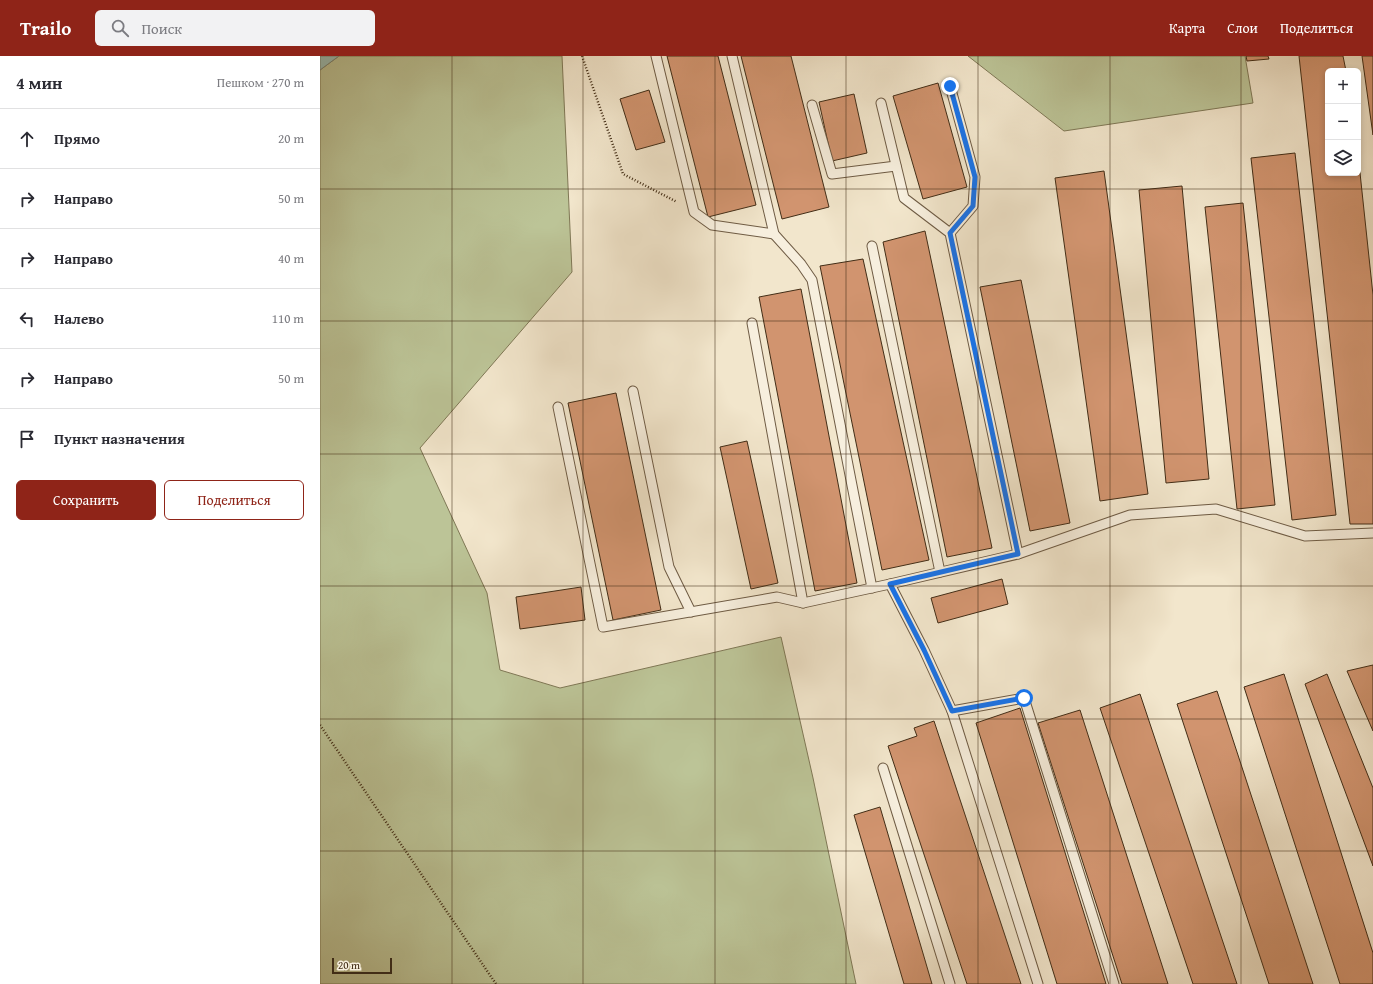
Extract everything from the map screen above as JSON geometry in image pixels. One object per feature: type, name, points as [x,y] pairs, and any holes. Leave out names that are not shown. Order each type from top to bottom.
[{"type":"lane","points":[[656,56],[694,212],[712,225],[774,234]]},
{"type":"lane","points":[[732,56],[774,234],[801,264],[812,280],[872,588]]},
{"type":"lane","points":[[950,86],[975,177],[973,206],[950,233]]},
{"type":"lane","points":[[881,103],[904,198],[950,233],[1018,554]]},
{"type":"lane","points":[[812,105],[832,174],[896,166]]},
{"type":"lane","points":[[872,246],[940,572]]},
{"type":"lane","points":[[752,323],[803,603]]},
{"type":"lane","points":[[633,391],[669,567],[691,612]]},
{"type":"lane","points":[[558,407],[603,627],[777,597],[803,603],[1018,554],[1130,515],[1216,509],[1305,536],[1373,533]]},
{"type":"lane","points":[[890,584],[924,650],[952,711],[1038,984]]},
{"type":"lane","points":[[952,711],[1024,698],[1114,984]]},
{"type":"lane","points":[[883,768],[950,984]]},
{"type":"path","points":[[582,56],[623,174],[694,212]]},
{"type":"path","points":[[320,725],[496,984]]},
{"type":"green space","points":[[339,56],[562,56],[572,272],[420,448],[487,593],[500,670],[560,688],[781,637],[813,778],[856,984],[320,984],[320,70]]},
{"type":"green space","points":[[968,56],[1245,56],[1253,103],[1064,131]]},
{"type":"water","points":[[320,56],[339,56],[320,70]]},
{"type":"building","points":[[667,56],[718,56],[756,205],[708,217]]},
{"type":"building","points":[[741,56],[791,56],[829,207],[782,219]]},
{"type":"building","points":[[1246,56],[1268,56],[1269,59],[1247,61]]},
{"type":"building","points":[[1299,56],[1343,56],[1345,68],[1325,68],[1325,176],[1360,176],[1373,295],[1373,524],[1350,524]]},
{"type":"building","points":[[1362,56],[1373,56],[1373,135]]},
{"type":"building","points":[[938,83],[967,187],[923,199],[893,96]]},
{"type":"building","points":[[649,90],[665,142],[636,150],[620,99]]},
{"type":"building","points":[[854,94],[867,153],[832,161],[819,102]]},
{"type":"building","points":[[1295,153],[1336,515],[1292,520],[1251,158]]},
{"type":"building","points":[[1104,171],[1148,494],[1100,501],[1055,178]]},
{"type":"building","points":[[1182,186],[1209,479],[1166,483],[1139,190]]},
{"type":"building","points":[[1243,203],[1275,505],[1237,509],[1205,207]]},
{"type":"building","points":[[925,231],[992,548],[947,557],[883,242]]},
{"type":"building","points":[[863,259],[929,560],[882,570],[820,266]]},
{"type":"building","points":[[1021,280],[1070,523],[1030,531],[980,287]]},
{"type":"building","points":[[801,289],[857,583],[815,591],[759,297]]},
{"type":"building","points":[[616,393],[661,610],[613,620],[568,403]]},
{"type":"building","points":[[747,441],[778,583],[751,589],[720,447]]},
{"type":"building","points":[[1002,579],[1008,604],[938,623],[931,598]]},
{"type":"building","points":[[581,587],[585,620],[520,629],[516,597]]},
{"type":"building","points":[[1373,665],[1373,731],[1347,671]]},
{"type":"building","points":[[1284,674],[1373,953],[1373,984],[1340,984],[1244,687]]},
{"type":"building","points":[[1327,674],[1373,788],[1373,866],[1305,684]]},
{"type":"building","points":[[1217,691],[1313,984],[1269,984],[1177,704]]},
{"type":"building","points":[[1140,694],[1237,984],[1193,984],[1100,708]]},
{"type":"building","points":[[1020,708],[1106,984],[1057,984],[976,723]]},
{"type":"building","points":[[1080,710],[1168,984],[1122,984],[1038,723]]},
{"type":"building","points":[[934,721],[1021,984],[967,984],[888,746],[917,736],[914,728]]},
{"type":"building","points":[[880,807],[932,984],[904,984],[854,815]]},
{"type":"route","points":[[950,86],[975,177],[973,206],[950,233],[1018,554],[890,584],[924,650],[952,711],[1024,698]]}]
